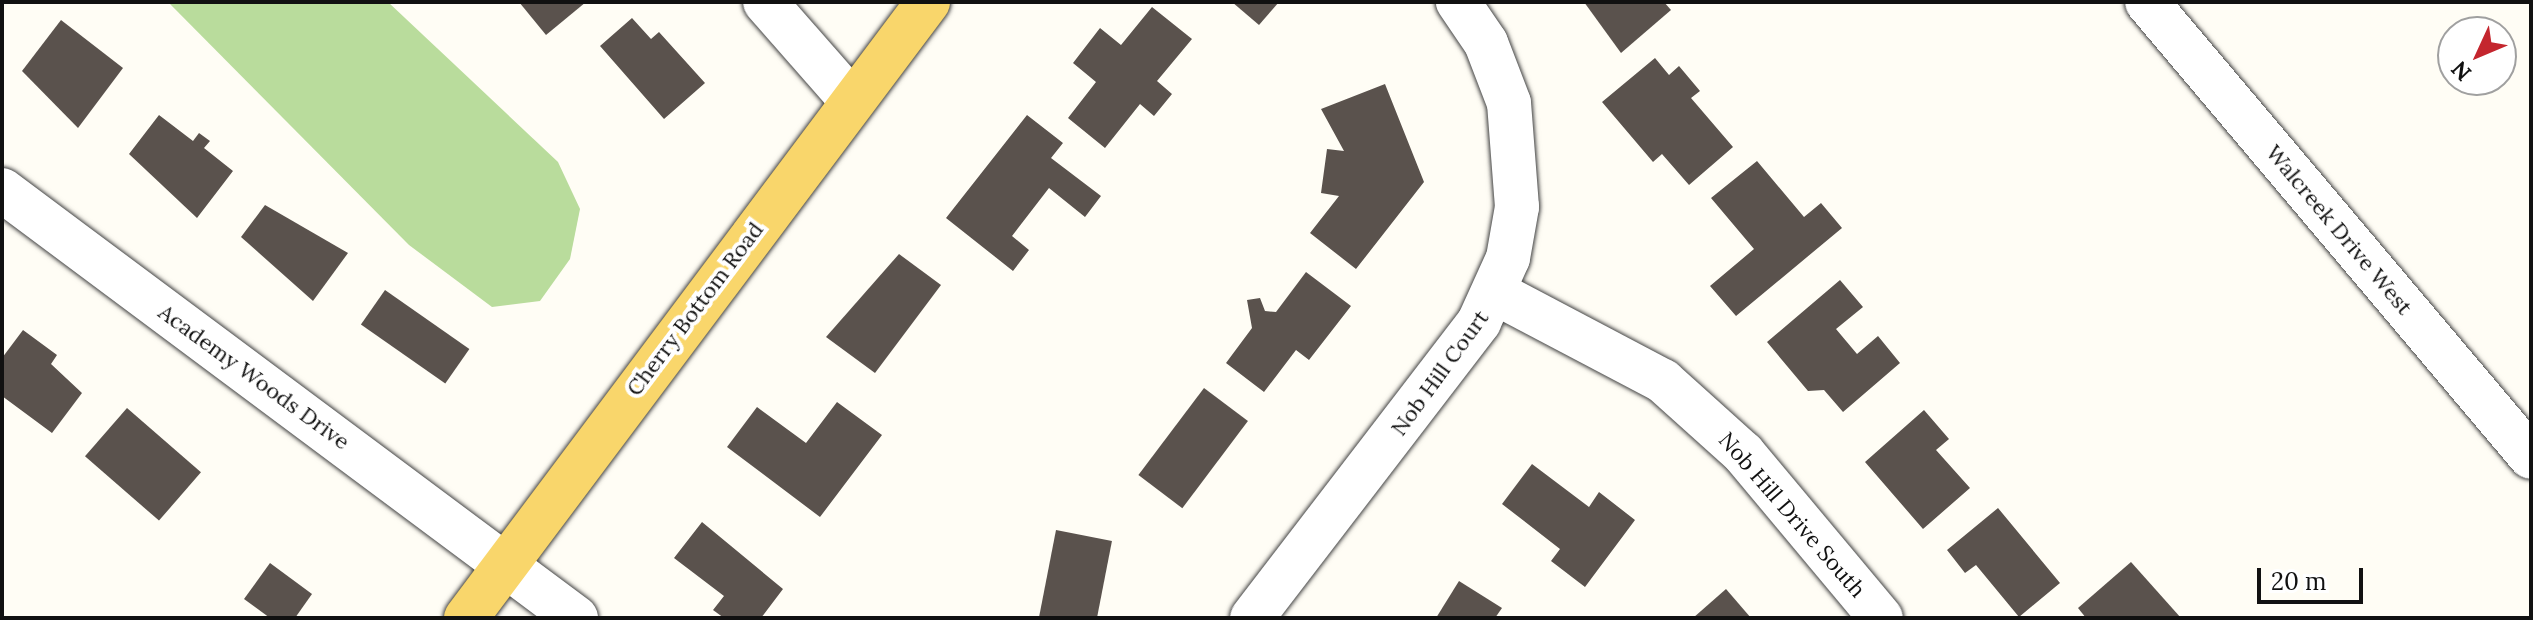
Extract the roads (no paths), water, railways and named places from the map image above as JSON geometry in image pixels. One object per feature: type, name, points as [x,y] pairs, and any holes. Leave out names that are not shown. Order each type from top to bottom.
[{"type":"main road","name":"Cherry Bottom Road","points":[[466,618],[851,100],[928,2]]},
{"type":"street","points":[[765,2],[851,100]]},
{"type":"street","name":"Nob Hill Court","points":[[1252,618],[1496,293],[1517,207],[1517,158],[1509,103],[1486,43],[1458,2]]},
{"type":"street","name":"Walcreek Drive West","points":[[2147,2],[2531,457]]},
{"type":"street","name":"Academy Woods Drive","points":[[2,190],[576,618]]},
{"type":"street","name":"Nob Hill Drive South","points":[[1496,293],[1663,381],[1743,453],[1881,618]]}]
